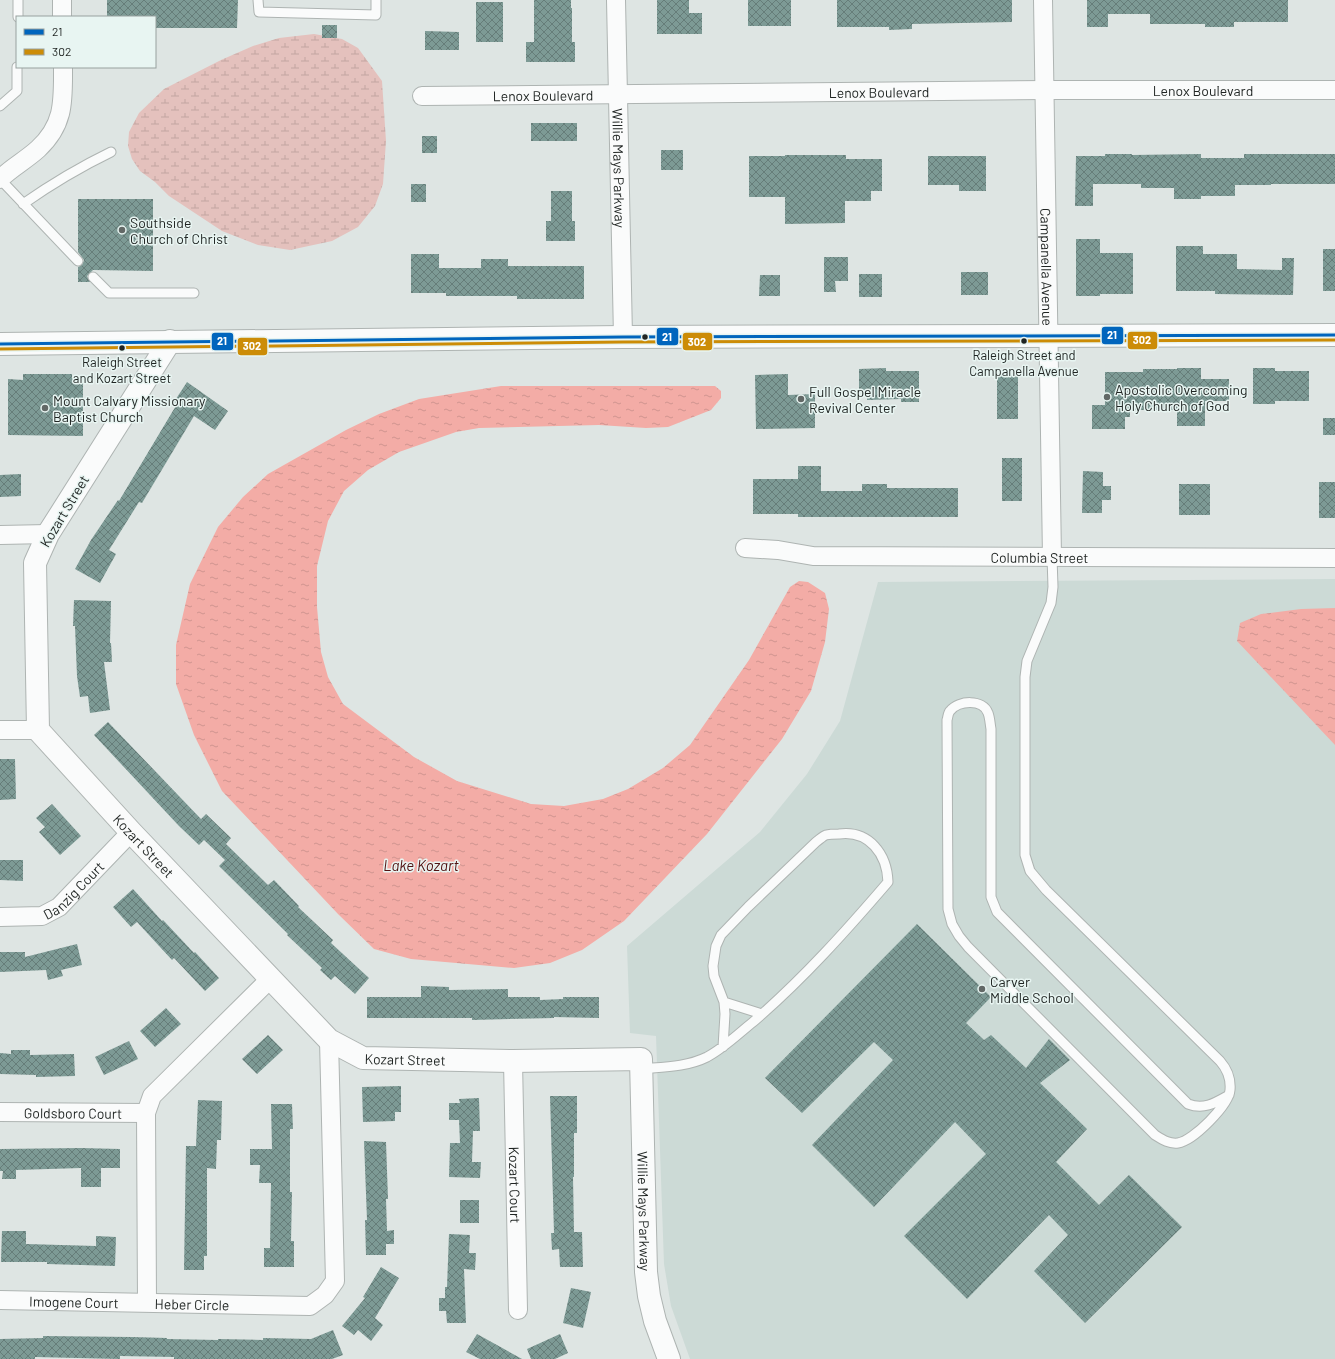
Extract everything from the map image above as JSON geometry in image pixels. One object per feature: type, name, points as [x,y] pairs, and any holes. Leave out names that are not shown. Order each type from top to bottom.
[{"type":"street","points":[[62,0],[62,16]]},
{"type":"street","name":"Willie Mays Parkway","points":[[616,0],[623,337]]},
{"type":"street","name":"Campanella Avenue","points":[[1043,0],[1052,557]]},
{"type":"street","points":[[0,179],[39,148],[57,126],[63,102],[63,68]]},
{"type":"street","name":"Lenox Boulevard","points":[[422,96],[1045,90],[1335,90]]},
{"type":"street","points":[[0,344],[623,337],[1335,335]]},
{"type":"street","name":"Kozart Street","points":[[170,342],[48,534],[35,563],[38,730],[131,832],[329,1040],[363,1058],[641,1064]]},
{"type":"street","points":[[0,534],[48,534]]},
{"type":"street","name":"Columbia Street","points":[[745,548],[778,550],[813,556],[1335,558]]},
{"type":"street","points":[[0,730],[38,730]]},
{"type":"street","name":"Danzig Court","points":[[0,917],[42,916],[59,907],[131,832]]},
{"type":"street","name":"Heber Circle","points":[[270,979],[152,1096],[146,1113],[147,1302],[310,1306],[325,1295],[335,1281],[329,1040]]},
{"type":"street","name":"Kozart Court","points":[[513,1061],[518,1310]]},
{"type":"street","name":"Willie Mays Parkway","points":[[641,1064],[646,1272],[649,1296],[655,1321],[669,1359]]},
{"type":"street","name":"Goldsboro Court","points":[[0,1112],[146,1113]]},
{"type":"street","name":"Imogene Court","points":[[0,1300],[147,1302]]},
{"type":"lane","points":[[18,0],[18,16]]},
{"type":"lane","points":[[258,0],[259,12],[376,15],[376,0]]},
{"type":"lane","points":[[0,106],[17,91],[18,68]]},
{"type":"lane","points":[[24,204],[56,181],[111,152]]},
{"type":"lane","points":[[0,179],[78,261]]},
{"type":"lane","points":[[93,277],[109,293],[194,293]]},
{"type":"lane","points":[[1052,557],[1053,587],[1051,603],[1027,660],[1025,677],[1025,855],[1030,870],[1046,890],[1220,1061],[1228,1074],[1230,1089],[1229,1095],[1227,1100],[1190,1138],[1179,1143],[1168,1143],[1155,1135],[979,958],[959,936],[952,924],[948,909],[947,878],[947,720],[950,712],[954,708],[962,704],[972,702],[980,705],[988,712],[991,729],[991,896],[997,912],[1188,1104],[1204,1106],[1213,1104],[1229,1095]]},
{"type":"lane","points":[[641,1064],[685,1065],[706,1058],[723,1047],[769,1009],[812,968],[888,882],[888,874],[880,851],[869,840],[855,834],[843,833],[826,835],[816,842],[721,935],[716,946],[712,966],[714,976],[724,1002],[726,1014],[723,1047]]},
{"type":"lane","points":[[724,1002],[762,1014]]},
{"type":"shaded area","name":"Carver Middle School","points":[[1335,579],[1335,1359],[690,1359],[671,1306],[664,1264],[656,1036],[630,1033],[627,946],[760,832],[807,774],[840,721],[878,582]]},
{"type":"green space","points":[[314,34],[342,39],[358,48],[382,81],[386,141],[383,184],[375,206],[358,227],[332,241],[290,250],[258,245],[222,231],[169,196],[155,182],[140,171],[132,159],[128,146],[129,132],[139,113],[164,89],[221,60],[253,46],[279,38]]},
{"type":"water","name":"Lake Kozart","points":[[501,386],[715,386],[721,391],[721,398],[711,410],[668,427],[646,428],[599,425],[479,428],[456,432],[399,452],[368,470],[344,491],[328,521],[317,566],[317,607],[321,652],[328,677],[343,704],[414,757],[457,781],[531,804],[564,806],[603,799],[628,789],[663,768],[690,745],[749,660],[790,587],[799,581],[808,582],[825,593],[829,609],[825,642],[811,691],[782,739],[707,834],[624,921],[582,950],[550,963],[514,968],[411,959],[374,949],[338,914],[222,791],[194,735],[176,684],[176,645],[190,584],[218,527],[243,497],[268,474],[346,430],[379,414],[419,399]]},
{"type":"water","points":[[1335,608],[1335,745],[1237,641],[1240,623],[1261,614],[1301,609]]},
{"type":"building","points":[[107,0],[238,0],[237,28],[156,28],[156,16],[107,16]]},
{"type":"building","points":[[534,0],[571,0],[572,42],[575,42],[575,62],[526,62],[526,42],[534,42]]},
{"type":"building","points":[[657,0],[689,0],[689,13],[702,13],[702,34],[657,34]]},
{"type":"building","points":[[748,0],[791,0],[791,26],[748,26]]},
{"type":"building","points":[[837,0],[1012,0],[1012,22],[912,24],[912,29],[889,30],[889,27],[837,27]]},
{"type":"building","points":[[1087,0],[1288,0],[1288,22],[1234,22],[1234,27],[1205,27],[1205,24],[1150,24],[1150,14],[1108,14],[1108,27],[1087,27]]},
{"type":"building","points":[[476,2],[503,2],[503,42],[476,42]]},
{"type":"building","points":[[322,25],[337,25],[337,38],[322,38]]},
{"type":"building","points":[[425,31],[459,32],[459,50],[425,50]]},
{"type":"building","points":[[531,123],[577,123],[577,141],[531,141]]},
{"type":"building","points":[[422,136],[437,136],[437,153],[422,153]]},
{"type":"building","points":[[661,150],[683,150],[683,170],[661,170]]},
{"type":"building","points":[[1105,154],[1201,154],[1201,158],[1244,158],[1244,154],[1335,154],[1335,184],[1235,185],[1235,196],[1201,196],[1201,199],[1174,199],[1174,188],[1141,188],[1141,184],[1093,184],[1093,206],[1075,206],[1076,156],[1105,156]]},
{"type":"building","points":[[846,155],[846,159],[882,159],[882,191],[871,191],[871,201],[845,201],[845,223],[785,224],[785,197],[749,197],[749,156]]},
{"type":"building","points":[[928,156],[986,156],[986,191],[959,191],[959,185],[928,185]]},
{"type":"building","points":[[411,184],[426,184],[426,202],[411,202]]},
{"type":"building","points":[[551,191],[572,191],[572,221],[575,221],[575,241],[546,241],[546,221],[551,221]]},
{"type":"building","points":[[78,199],[153,199],[153,271],[93,270],[87,276],[90,282],[78,282],[78,267],[82,265],[84,260],[78,252]]},
{"type":"building","points":[[1076,239],[1100,239],[1100,253],[1133,253],[1133,294],[1076,296]]},
{"type":"building","points":[[1176,246],[1203,246],[1203,254],[1237,254],[1237,269],[1282,270],[1282,258],[1294,258],[1293,295],[1215,294],[1215,291],[1176,291]]},
{"type":"building","points":[[1323,249],[1335,249],[1335,291],[1323,291]]},
{"type":"building","points":[[411,254],[439,254],[439,268],[481,268],[481,259],[508,259],[508,266],[584,266],[584,299],[517,299],[517,296],[446,296],[446,293],[411,293]]},
{"type":"building","points":[[824,257],[848,257],[848,281],[835,281],[836,292],[824,292]]},
{"type":"building","points":[[961,272],[988,272],[988,295],[961,295]]},
{"type":"building","points":[[859,274],[882,274],[882,297],[859,297]]},
{"type":"building","points":[[760,275],[780,275],[780,296],[759,296]]},
{"type":"building","points":[[886,368],[886,371],[919,371],[919,402],[901,402],[901,399],[867,400],[867,391],[859,391],[859,369]]},
{"type":"building","points":[[1201,368],[1201,379],[1229,379],[1229,401],[1205,401],[1205,426],[1177,426],[1177,410],[1130,410],[1130,417],[1125,417],[1125,429],[1092,429],[1092,405],[1105,405],[1105,372],[1143,372],[1143,369]]},
{"type":"building","points":[[1253,368],[1275,368],[1275,371],[1309,371],[1309,401],[1275,401],[1275,404],[1253,404]]},
{"type":"building","points":[[23,374],[72,374],[72,378],[83,378],[83,436],[8,435],[8,379],[23,380]]},
{"type":"building","points":[[788,374],[788,395],[815,394],[815,428],[756,429],[755,375]]},
{"type":"building","points":[[997,375],[1018,375],[1018,419],[997,419]]},
{"type":"building","points":[[187,382],[228,411],[215,430],[194,416],[142,503],[139,502],[109,550],[116,554],[100,583],[75,569],[91,540],[118,500],[119,501],[177,404],[174,402]]},
{"type":"building","points":[[1323,418],[1335,418],[1335,435],[1323,435]]},
{"type":"building","points":[[1002,458],[1022,458],[1022,501],[1002,501]]},
{"type":"building","points":[[798,466],[821,466],[821,491],[862,491],[862,484],[887,484],[887,488],[958,488],[958,517],[798,517],[798,514],[753,514],[753,479],[798,479]]},
{"type":"building","points":[[1083,471],[1103,472],[1103,486],[1111,486],[1111,500],[1102,500],[1102,513],[1082,513]]},
{"type":"building","points":[[21,474],[21,496],[0,497],[0,475]]},
{"type":"building","points":[[1319,482],[1335,482],[1335,518],[1319,518]]},
{"type":"building","points":[[1179,484],[1210,484],[1210,515],[1179,515]]},
{"type":"building","points":[[74,600],[111,601],[110,643],[112,662],[104,662],[110,710],[90,713],[88,696],[80,697],[77,676],[75,626],[73,626]]},
{"type":"building","points":[[108,722],[201,819],[206,814],[231,838],[226,844],[268,885],[274,880],[299,906],[298,907],[333,940],[331,943],[369,978],[355,994],[335,976],[331,980],[320,970],[322,968],[219,866],[225,860],[204,840],[199,845],[179,826],[94,735]]},
{"type":"building","points":[[0,759],[15,759],[16,799],[0,800]]},
{"type":"building","points":[[52,804],[81,836],[60,855],[39,832],[45,827],[36,818]]},
{"type":"building","points":[[0,860],[23,860],[23,881],[0,880]]},
{"type":"building","points":[[133,889],[162,921],[163,920],[219,978],[205,991],[174,958],[172,960],[137,922],[131,927],[113,907]]},
{"type":"building","points":[[917,924],[991,997],[966,1023],[984,1040],[991,1035],[1026,1068],[1049,1039],[1070,1060],[1040,1083],[1087,1129],[1056,1162],[1099,1205],[1129,1175],[1182,1227],[1085,1323],[1034,1271],[1068,1235],[1049,1215],[967,1299],[904,1236],[986,1154],[955,1122],[874,1207],[812,1145],[893,1060],[874,1042],[802,1113],[765,1078]]},
{"type":"building","points":[[77,944],[82,965],[61,970],[63,976],[48,980],[46,970],[0,972],[0,952],[25,952],[25,957]]},
{"type":"building","points":[[421,986],[449,987],[449,990],[508,989],[508,997],[540,997],[540,1000],[563,999],[563,997],[599,997],[599,1018],[554,1017],[472,1020],[472,1018],[367,1018],[367,997],[421,997]]},
{"type":"building","points":[[166,1008],[181,1024],[155,1047],[140,1031]]},
{"type":"building","points":[[268,1035],[283,1050],[257,1074],[242,1059]]},
{"type":"building","points":[[129,1041],[138,1059],[104,1075],[95,1057]]},
{"type":"building","points":[[11,1050],[30,1050],[30,1055],[74,1054],[75,1076],[36,1077],[36,1075],[0,1074],[0,1053],[11,1054]]},
{"type":"building","points":[[401,1086],[401,1112],[395,1112],[395,1121],[363,1122],[362,1087]]},
{"type":"building","points":[[550,1096],[577,1096],[577,1133],[574,1133],[573,1177],[574,1232],[582,1232],[583,1267],[560,1267],[559,1249],[552,1250],[551,1233],[554,1233]]},
{"type":"building","points":[[479,1098],[480,1131],[473,1131],[472,1162],[481,1162],[480,1178],[449,1177],[450,1143],[460,1143],[459,1120],[449,1120],[449,1103],[460,1103],[459,1099]]},
{"type":"building","points":[[198,1100],[222,1101],[221,1140],[217,1140],[216,1169],[207,1168],[207,1256],[204,1256],[204,1270],[184,1270],[186,1146],[196,1146]]},
{"type":"building","points":[[271,1104],[292,1104],[293,1129],[290,1129],[290,1192],[292,1192],[291,1241],[294,1241],[294,1267],[264,1267],[264,1248],[270,1248],[271,1183],[259,1183],[260,1165],[250,1165],[250,1149],[272,1149]]},
{"type":"building","points":[[364,1141],[386,1142],[388,1199],[386,1199],[387,1231],[394,1230],[394,1244],[386,1244],[386,1255],[366,1255],[365,1220],[367,1220]]},
{"type":"building","points":[[0,1149],[120,1149],[120,1168],[101,1168],[101,1187],[81,1187],[81,1168],[16,1170],[16,1179],[2,1179],[3,1171],[0,1171]]},
{"type":"building","points":[[460,1200],[479,1200],[479,1223],[460,1223]]},
{"type":"building","points":[[2,1231],[26,1231],[26,1244],[96,1246],[96,1236],[116,1237],[115,1266],[47,1264],[47,1262],[1,1262]]},
{"type":"building","points":[[449,1234],[470,1235],[469,1253],[476,1253],[475,1270],[464,1269],[466,1323],[447,1323],[446,1311],[439,1311],[439,1298],[445,1298],[445,1287],[447,1287]]},
{"type":"building","points":[[381,1267],[399,1278],[375,1318],[383,1325],[371,1341],[358,1330],[354,1335],[342,1326],[365,1298],[363,1297]]},
{"type":"building","points":[[571,1288],[591,1292],[583,1328],[563,1323]]},
{"type":"building","points":[[333,1330],[343,1355],[332,1359],[174,1359],[174,1357],[120,1356],[120,1359],[35,1357],[35,1359],[0,1359],[0,1339],[43,1338],[43,1336],[218,1340],[263,1340],[263,1338],[311,1339]]},
{"type":"building","points":[[477,1334],[522,1359],[480,1359],[466,1352]]},
{"type":"building","points":[[560,1334],[568,1353],[555,1359],[531,1359],[527,1349]]},
{"type":"transit line","name":"21","points":[[0,344],[623,337],[1335,335]]},
{"type":"transit line","name":"302","points":[[0,349],[623,342],[1335,340]]},
{"type":"place","name":"Southside Church of Christ","points":[[122,230]]},
{"type":"place","name":"Raleigh Street and Campanella Avenue","points":[[1024,341]]},
{"type":"place","name":"Raleigh Street and Kozart Street","points":[[122,348]]},
{"type":"place","name":"Apostolic Overcoming Holy Church of God","points":[[1107,397]]},
{"type":"place","name":"Full Gospel Miracle Revival Center","points":[[801,399]]},
{"type":"place","name":"Mount Calvary Missionary Baptist Church","points":[[45,408]]},
{"type":"place","name":"Carver Middle School","points":[[982,989]]}]
